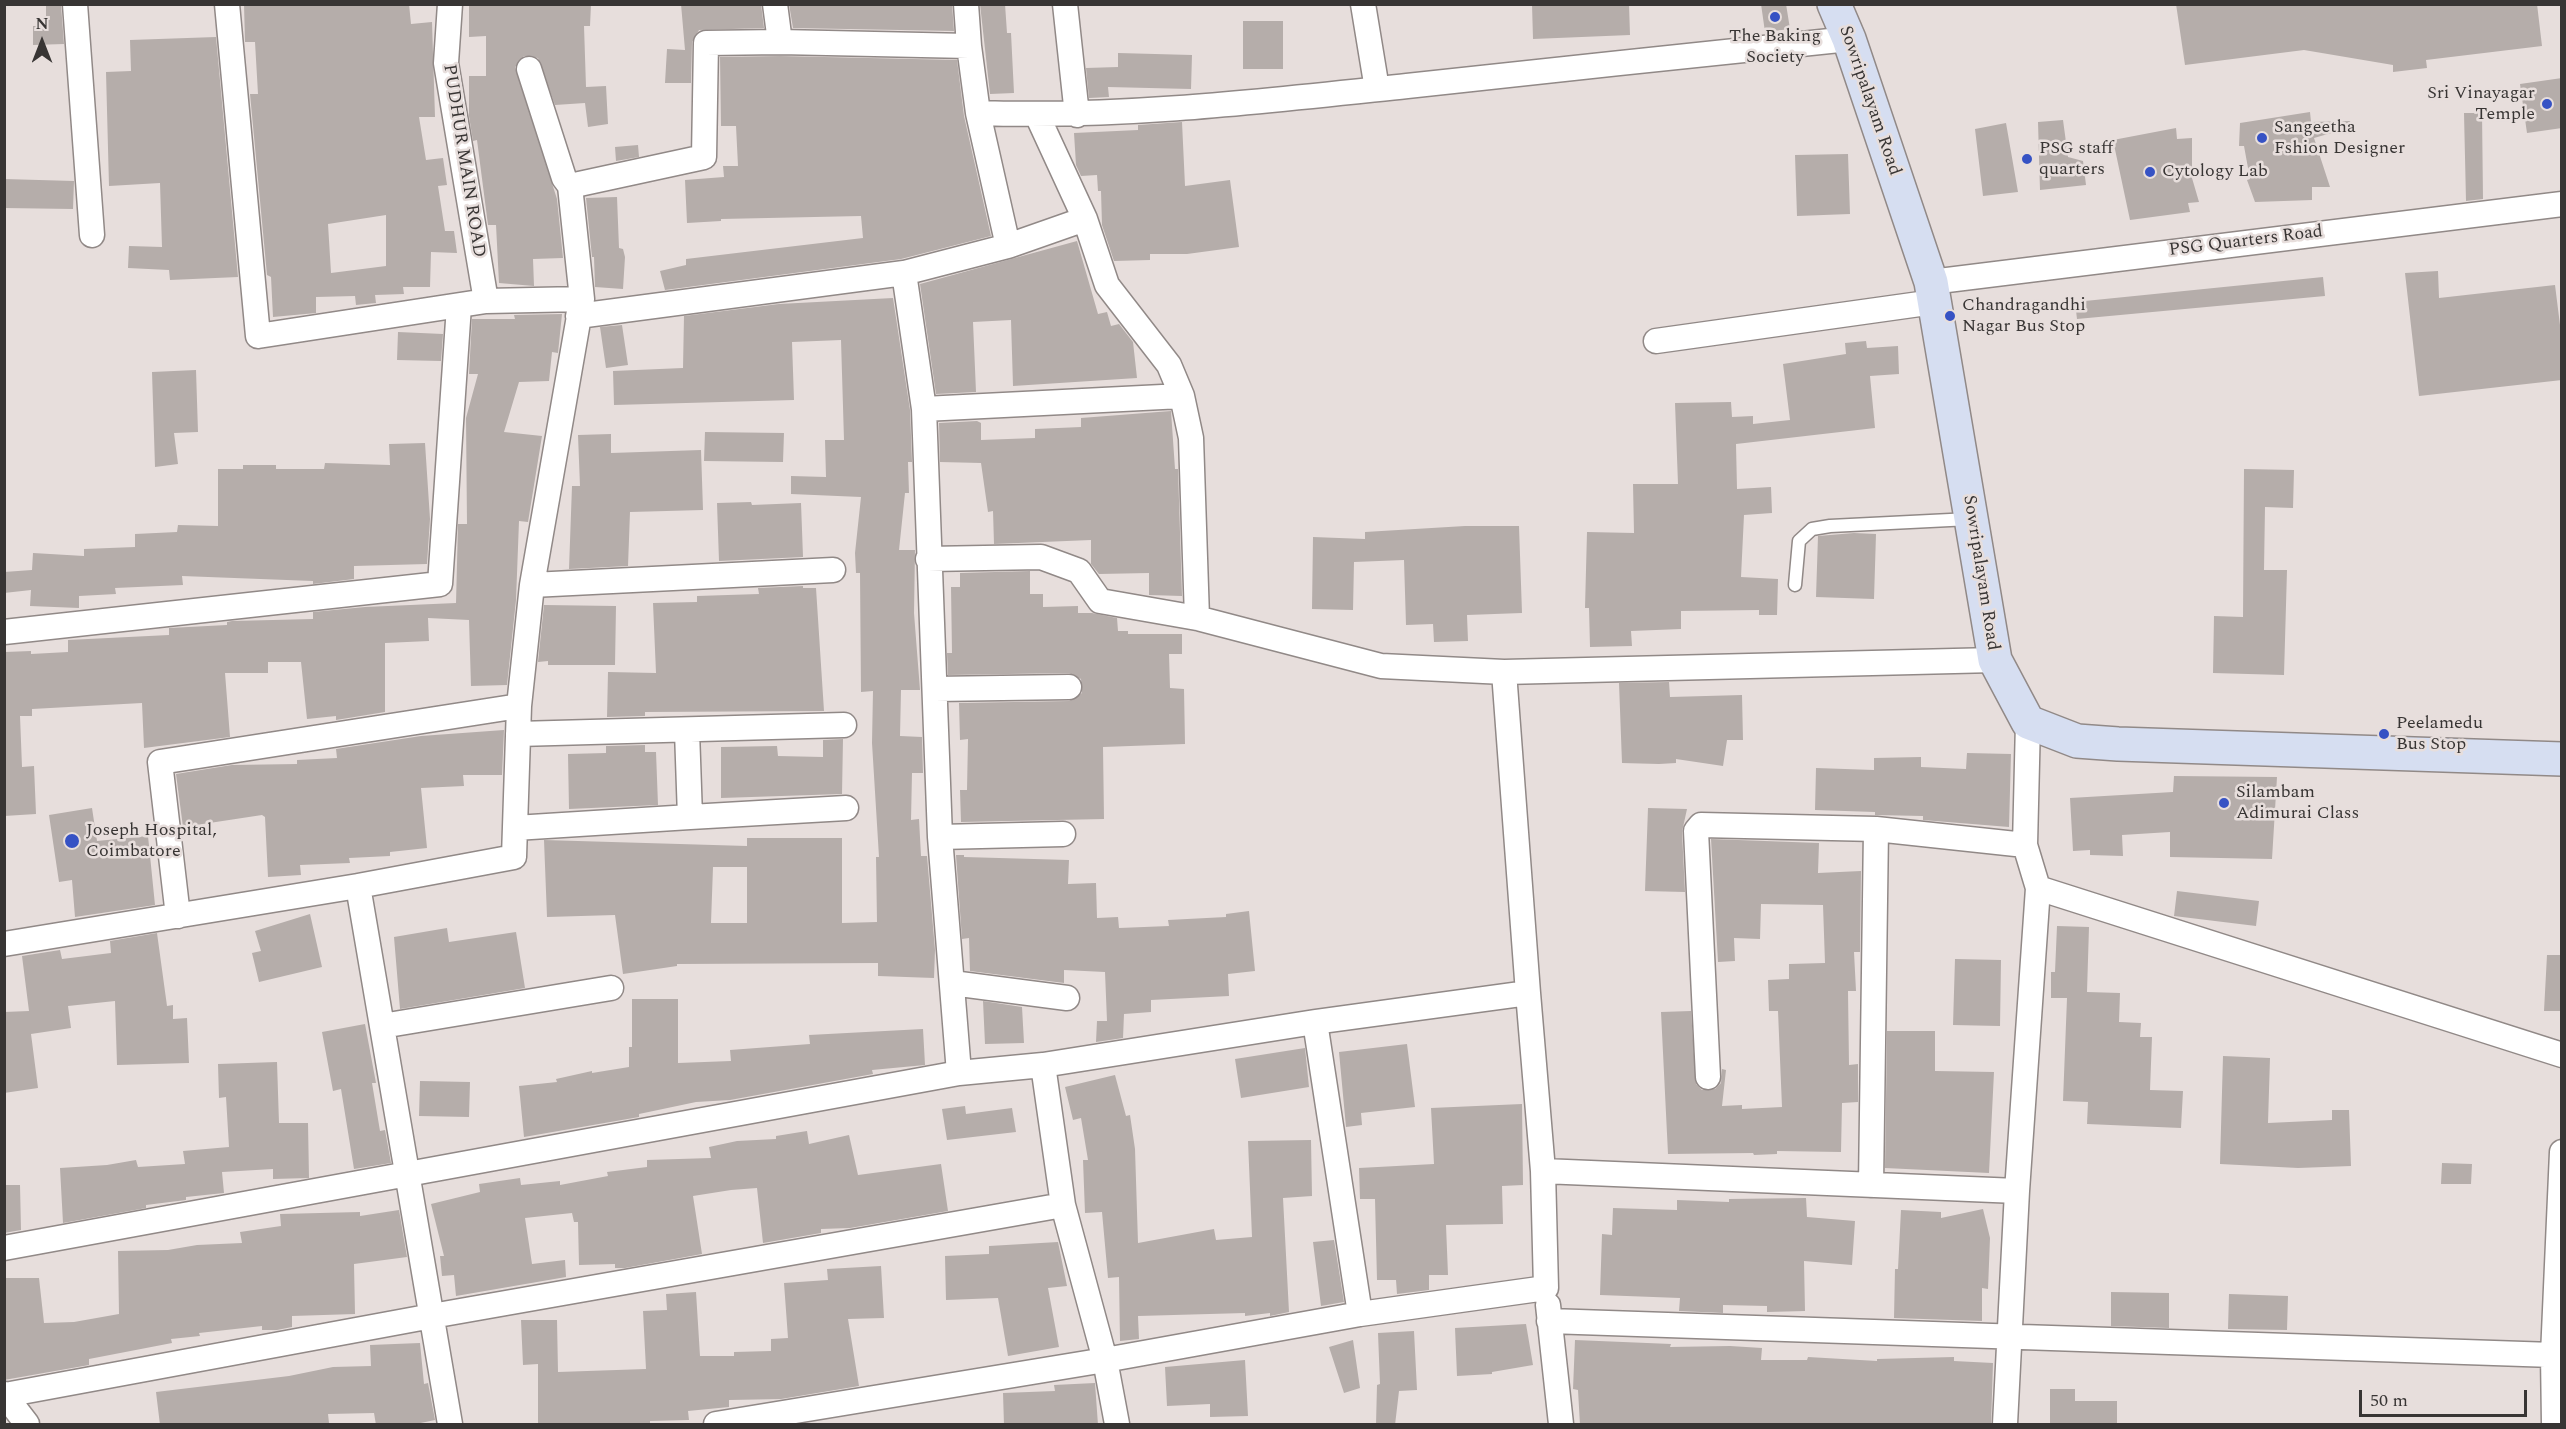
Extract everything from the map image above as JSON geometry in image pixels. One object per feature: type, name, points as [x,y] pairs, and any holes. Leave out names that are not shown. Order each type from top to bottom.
[{"type":"street","points":[[75,4],[92,235]]},
{"type":"street","points":[[227,4],[258,336],[472,304],[580,307],[904,273],[1008,246],[1085,219]]},
{"type":"street","name":"PUDHUR MAIN ROAD","points":[[4,632],[440,584],[472,304],[446,63],[450,4]]},
{"type":"street","points":[[775,4],[780,42]]},
{"type":"street","points":[[966,4],[978,113],[1008,246]]},
{"type":"street","points":[[1065,4],[1077,115]]},
{"type":"street","points":[[1364,4],[1377,89]]},
{"type":"street","name":"Sowripalayam Road","points":[[1834,4],[1849,39],[1933,292],[1995,660],[2028,722]]},
{"type":"street","points":[[978,113],[1077,115],[1377,89],[1849,39]]},
{"type":"street","points":[[570,186],[704,157],[706,44],[780,42],[969,46]]},
{"type":"street","points":[[4,944],[358,886],[514,857],[519,706],[532,585],[566,403],[580,307],[570,186],[564,178],[529,69]]},
{"type":"street","points":[[1037,115],[1085,219],[1107,285],[1169,365],[1182,396],[1191,438],[1197,618]]},
{"type":"street","name":"PSG Quarters Road","points":[[1656,340],[1933,292],[2562,204]]},
{"type":"street","points":[[904,273],[924,409],[940,837],[959,1073]]},
{"type":"street","points":[[924,409],[1182,396]]},
{"type":"street","points":[[928,559],[1041,557],[1079,571],[1100,601],[1197,618],[1381,666],[1504,672],[1995,660]]},
{"type":"street","points":[[532,585],[833,570]]},
{"type":"street","points":[[1504,672],[1543,1171],[1546,1288],[1561,1425]]},
{"type":"street","points":[[935,689],[1069,687]]},
{"type":"street","points":[[178,916],[160,762],[519,706]]},
{"type":"street","points":[[2005,1425],[2017,1191],[2038,888],[2025,845],[2028,722],[2077,741],[2108,744],[2562,759]]},
{"type":"street","points":[[518,734],[844,725]]},
{"type":"street","points":[[687,731],[690,816]]},
{"type":"street","points":[[515,828],[846,808]]},
{"type":"street","points":[[1708,1077],[1696,831],[1701,825],[1876,829],[2025,845]]},
{"type":"street","points":[[1871,1185],[1876,829]]},
{"type":"street","points":[[940,837],[1063,834]]},
{"type":"street","points":[[358,886],[450,1425]]},
{"type":"street","points":[[2038,888],[2562,1055]]},
{"type":"street","points":[[952,983],[1067,998]]},
{"type":"street","points":[[382,1026],[611,988]]},
{"type":"street","points":[[4,1248],[959,1073],[1043,1065],[1315,1022],[1528,993]]},
{"type":"street","points":[[1315,1022],[1360,1314]]},
{"type":"street","points":[[1043,1065],[1063,1205],[1105,1360],[1117,1425]]},
{"type":"street","points":[[2554,1425],[2553,1355],[2562,1152]]},
{"type":"street","points":[[1543,1171],[2017,1191]]},
{"type":"street","points":[[27,1425],[5,1395],[432,1316],[1063,1205]]},
{"type":"street","points":[[717,1425],[1105,1360],[1360,1314],[1546,1288]]},
{"type":"street","points":[[1549,1321],[2553,1355]]},
{"type":"lane","points":[[1795,585],[1799,541],[1812,530],[1852,524],[1971,519]]},
{"type":"building","points":[[244,4],[409,4],[411,24],[432,22],[435,117],[419,117],[426,160],[443,158],[447,185],[438,186],[445,231],[454,231],[457,253],[431,252],[430,287],[403,287],[404,294],[375,295],[376,303],[356,305],[355,296],[316,297],[316,313],[273,317],[271,277],[267,275],[250,94],[258,94],[255,42],[245,42]],"holes":[[[386,215],[386,266],[331,273],[328,224]]]},
{"type":"building","points":[[469,4],[591,4],[590,26],[584,26],[586,87],[606,86],[608,124],[588,127],[585,103],[555,105],[538,58],[524,56],[515,67],[557,199],[563,258],[533,259],[534,286],[499,283],[496,225],[488,225],[477,140],[473,141],[469,116],[469,76],[486,76],[486,36],[469,37]]},
{"type":"building","points":[[681,4],[761,4],[764,28],[699,30],[692,42],[691,83],[665,83],[667,49],[685,50]]},
{"type":"building","points":[[789,4],[952,4],[954,31],[793,28]]},
{"type":"building","points":[[980,4],[1005,4],[1007,33],[1011,33],[1014,93],[990,94]]},
{"type":"building","points":[[1532,4],[1629,4],[1630,35],[1533,39]]},
{"type":"building","name":"The Baking Society","points":[[1761,4],[1786,4],[1790,29],[1765,32]]},
{"type":"building","points":[[2176,4],[2537,4],[2542,46],[2426,60],[2427,68],[2393,72],[2393,65],[2304,50],[2185,65]]},
{"type":"building","points":[[61,5],[64,44],[33,45],[33,26],[46,26],[46,6]]},
{"type":"building","points":[[1243,21],[1283,21],[1283,69],[1243,69]]},
{"type":"building","points":[[216,37],[238,277],[170,280],[169,270],[128,268],[129,246],[162,247],[160,183],[109,186],[106,72],[131,71],[130,40]]},
{"type":"building","points":[[1118,53],[1192,55],[1191,89],[1108,87],[1109,97],[1089,98],[1086,68],[1118,67]]},
{"type":"building","points":[[720,57],[957,60],[964,116],[991,236],[901,259],[665,290],[660,271],[686,265],[686,259],[863,238],[861,216],[721,219],[721,221],[687,223],[685,180],[724,177],[723,166],[738,166],[736,126],[721,126]]},
{"type":"building","points":[[2562,78],[2562,128],[2527,133],[2520,84]]},
{"type":"building","points":[[2310,112],[2311,122],[2350,121],[2352,127],[2314,138],[2330,187],[2312,187],[2312,200],[2255,202],[2247,180],[2250,179],[2244,146],[2239,146],[2240,123]]},
{"type":"building","points":[[2464,113],[2482,113],[2483,199],[2466,201]]},
{"type":"building","points":[[2063,120],[2068,157],[2083,161],[2086,185],[2040,190],[2038,122]]},
{"type":"building","points":[[1182,122],[1185,186],[1230,180],[1239,247],[1187,254],[1150,254],[1150,260],[1114,261],[1102,225],[1101,191],[1098,191],[1097,175],[1081,176],[1076,165],[1074,133],[1138,130],[1138,125]]},
{"type":"building","points":[[2006,123],[2018,192],[1983,196],[1975,129]]},
{"type":"building","name":"Cytology Lab","points":[[2176,128],[2177,139],[2192,138],[2192,178],[2199,202],[2188,203],[2190,212],[2130,220],[2113,140]]},
{"type":"building","points":[[638,145],[639,157],[616,161],[615,147]]},
{"type":"building","points":[[1848,154],[1850,214],[1797,216],[1795,155]]},
{"type":"building","points":[[4,179],[74,181],[73,209],[4,208]]},
{"type":"building","points":[[617,197],[619,248],[623,249],[625,257],[623,289],[595,287],[594,257],[592,257],[586,198]]},
{"type":"building","points":[[1077,241],[1098,314],[1107,312],[1111,326],[1119,324],[1133,342],[1137,378],[1013,386],[1011,320],[973,322],[976,392],[936,394],[920,284]]},
{"type":"building","points":[[2438,271],[2439,298],[2555,285],[2562,341],[2562,380],[2419,396],[2405,273]]},
{"type":"building","points":[[2323,277],[2325,296],[2077,319],[2075,302]]},
{"type":"building","points":[[893,298],[910,410],[912,462],[908,462],[909,493],[905,493],[899,550],[915,550],[914,613],[920,690],[901,690],[900,736],[922,737],[923,773],[912,773],[911,820],[919,819],[921,856],[927,856],[935,950],[934,978],[878,976],[878,963],[677,964],[677,966],[623,974],[615,915],[547,917],[544,840],[747,846],[747,838],[842,838],[842,923],[877,922],[876,857],[879,857],[872,743],[873,691],[861,692],[860,573],[856,573],[855,553],[861,497],[791,494],[791,476],[826,477],[825,440],[844,440],[841,340],[792,342],[794,400],[614,405],[613,371],[683,368],[684,316],[779,304]],"holes":[[[713,867],[747,867],[747,923],[711,923]]]},
{"type":"building","points":[[562,314],[558,353],[552,352],[549,381],[519,382],[504,432],[542,436],[528,522],[519,521],[516,600],[507,685],[471,686],[469,620],[428,618],[429,641],[385,643],[385,712],[336,720],[336,716],[307,719],[301,662],[268,662],[268,673],[225,673],[230,737],[144,748],[142,703],[32,709],[32,716],[20,716],[22,767],[34,766],[36,814],[4,816],[5,652],[31,651],[31,654],[68,652],[68,640],[169,635],[169,628],[227,625],[227,622],[232,621],[313,619],[313,612],[365,607],[456,603],[458,524],[467,524],[466,418],[478,374],[469,374],[472,319],[515,319],[514,315]]},
{"type":"building","points":[[622,325],[628,365],[606,368],[600,327]]},
{"type":"building","points":[[398,332],[443,334],[441,361],[397,360]]},
{"type":"building","points":[[1866,341],[1867,348],[1898,346],[1899,374],[1870,376],[1875,428],[1736,444],[1737,489],[1771,487],[1772,513],[1744,515],[1741,577],[1778,579],[1777,615],[1759,615],[1759,610],[1681,611],[1681,629],[1631,631],[1632,646],[1590,647],[1589,608],[1585,608],[1587,532],[1634,533],[1633,484],[1678,484],[1675,403],[1731,402],[1732,417],[1753,416],[1753,424],[1790,420],[1783,364],[1846,354],[1845,343]]},
{"type":"building","points":[[196,370],[198,432],[174,433],[178,464],[155,467],[152,372]]},
{"type":"building","points":[[1171,411],[1175,469],[1178,469],[1182,596],[1149,595],[1149,573],[1099,574],[1091,564],[1091,540],[994,544],[993,511],[988,512],[981,463],[940,462],[939,423],[977,421],[981,423],[981,440],[1035,438],[1035,429],[1081,427],[1081,418]]},
{"type":"building","points":[[705,432],[784,433],[783,462],[704,461]]},
{"type":"building","points":[[611,434],[611,453],[701,450],[703,510],[630,512],[628,566],[569,569],[572,486],[580,486],[578,435]]},
{"type":"building","points":[[425,443],[430,519],[427,564],[354,566],[354,579],[313,584],[313,581],[182,576],[183,585],[115,588],[116,594],[79,596],[79,608],[30,606],[31,590],[4,593],[4,572],[32,570],[33,553],[84,556],[84,549],[135,547],[135,534],[177,532],[178,525],[218,526],[218,469],[243,469],[243,465],[276,465],[276,469],[324,469],[325,463],[390,465],[389,444]]},
{"type":"building","points":[[2244,469],[2294,470],[2293,508],[2265,507],[2264,570],[2287,570],[2284,675],[2213,673],[2214,616],[2243,617]]},
{"type":"building","points":[[751,502],[752,505],[801,503],[803,557],[719,561],[717,503]]},
{"type":"building","points":[[1465,526],[1519,526],[1522,613],[1467,615],[1468,641],[1434,642],[1433,624],[1406,625],[1404,560],[1354,562],[1353,610],[1312,609],[1313,537],[1365,539],[1365,532]]},
{"type":"building","points":[[1876,534],[1874,599],[1816,597],[1818,536]]},
{"type":"building","points":[[1030,571],[1030,594],[1043,594],[1043,607],[1078,606],[1078,613],[1117,618],[1118,631],[1128,631],[1128,634],[1182,634],[1182,654],[1169,654],[1170,688],[1184,689],[1185,744],[1103,747],[1104,819],[961,822],[960,790],[967,790],[968,739],[960,740],[959,703],[1069,701],[1082,693],[1081,679],[1069,673],[948,675],[947,653],[952,653],[951,587],[960,587],[960,573]]},
{"type":"building","points":[[803,586],[803,588],[816,588],[824,711],[645,712],[645,716],[607,717],[608,672],[656,673],[653,603],[697,602],[697,596],[759,594],[758,588]]},
{"type":"building","points":[[544,605],[616,606],[615,665],[548,665],[548,661],[538,662]]},
{"type":"building","points":[[1669,682],[1670,697],[1742,695],[1743,740],[1727,740],[1723,766],[1676,759],[1676,763],[1622,763],[1619,683]]},
{"type":"building","points":[[504,730],[502,775],[463,775],[464,786],[421,788],[427,848],[390,852],[390,856],[349,858],[350,863],[300,865],[301,875],[268,877],[265,817],[262,815],[183,827],[176,774],[232,765],[297,764],[297,760],[337,758],[336,749],[421,736]]},
{"type":"building","points":[[843,739],[842,794],[721,798],[721,747],[777,746],[778,756],[823,757],[823,740]]},
{"type":"building","points":[[645,745],[645,752],[656,752],[658,805],[569,809],[568,754],[606,753],[606,746]]},
{"type":"building","points":[[1967,753],[2011,754],[2009,827],[1923,820],[1923,816],[1815,810],[1816,768],[1874,770],[1874,758],[1921,757],[1921,767],[1966,769]]},
{"type":"building","points":[[2174,776],[2277,777],[2272,859],[2170,857],[2170,832],[2122,835],[2123,856],[2090,855],[2090,850],[2073,851],[2070,798],[2173,792]]},
{"type":"building","points":[[92,808],[97,841],[148,836],[155,905],[75,917],[72,880],[59,882],[49,815]]},
{"type":"building","points":[[1648,808],[1687,809],[1682,832],[1685,892],[1645,891]]},
{"type":"building","points":[[1711,839],[1819,843],[1818,873],[1861,871],[1860,952],[1854,952],[1856,991],[1848,991],[1849,1065],[1858,1064],[1858,1102],[1842,1103],[1841,1152],[1777,1151],[1777,1154],[1754,1155],[1753,1153],[1668,1154],[1661,1012],[1691,1011],[1696,1084],[1702,1090],[1715,1089],[1721,1083],[1722,1069],[1726,1070],[1722,1106],[1742,1105],[1742,1109],[1782,1107],[1778,1011],[1769,1011],[1768,980],[1789,979],[1789,964],[1825,963],[1823,905],[1761,904],[1760,939],[1734,938],[1735,961],[1718,962]]},
{"type":"building","points":[[956,855],[1069,860],[1068,884],[1096,883],[1097,918],[1118,917],[1119,928],[1169,926],[1168,920],[1226,917],[1226,914],[1249,911],[1255,971],[1228,974],[1229,996],[1151,1000],[1151,1012],[1124,1014],[1123,1038],[1096,1042],[1097,1021],[1107,1021],[1105,972],[1064,970],[1064,983],[970,971],[969,938],[962,939]]},
{"type":"building","points":[[2177,891],[2259,901],[2256,926],[2174,916]]},
{"type":"building","points":[[310,914],[322,967],[259,982],[252,953],[261,951],[255,931]]},
{"type":"building","points":[[2057,926],[2089,927],[2087,992],[2120,993],[2119,1022],[2141,1023],[2140,1037],[2152,1037],[2150,1090],[2183,1091],[2181,1128],[2087,1124],[2088,1102],[2063,1101],[2067,998],[2051,998],[2051,972],[2055,972]]},
{"type":"building","points":[[447,928],[449,942],[516,932],[525,988],[400,1009],[394,937]]},
{"type":"building","points":[[157,933],[167,1006],[173,1005],[173,1019],[187,1018],[189,1063],[117,1065],[115,1001],[68,1006],[71,1028],[31,1034],[38,1088],[4,1093],[4,1012],[29,1011],[22,956],[60,950],[62,959],[111,953],[110,941]]},
{"type":"building","points":[[2547,955],[2562,955],[2562,1011],[2544,1011]]},
{"type":"building","points":[[1955,959],[2001,960],[2000,1026],[1953,1025]]},
{"type":"building","points":[[632,999],[678,999],[678,1063],[731,1061],[730,1050],[810,1044],[809,1035],[923,1029],[925,1065],[872,1070],[873,1074],[730,1100],[696,1102],[639,1114],[639,1117],[524,1137],[519,1086],[557,1082],[556,1079],[592,1071],[592,1073],[629,1067],[629,1047],[632,1047]]},
{"type":"building","points":[[983,1001],[1022,1007],[1024,1043],[985,1044]]},
{"type":"building","points":[[365,1024],[376,1083],[372,1083],[380,1131],[385,1130],[391,1163],[354,1169],[341,1089],[333,1091],[322,1032]]},
{"type":"building","points":[[1887,1031],[1935,1031],[1935,1071],[1994,1072],[1989,1173],[1885,1168]]},
{"type":"building","points":[[1407,1044],[1415,1107],[1361,1113],[1362,1125],[1346,1127],[1339,1052]]},
{"type":"building","points":[[1305,1048],[1309,1087],[1241,1098],[1235,1059]]},
{"type":"building","points":[[2223,1056],[2270,1058],[2268,1123],[2332,1120],[2332,1110],[2349,1110],[2351,1166],[2298,1168],[2220,1164]]},
{"type":"building","points":[[277,1062],[279,1123],[308,1123],[309,1178],[273,1179],[273,1169],[222,1172],[224,1193],[186,1197],[186,1200],[146,1205],[146,1208],[63,1223],[60,1168],[107,1165],[136,1160],[138,1167],[185,1164],[183,1151],[229,1147],[226,1097],[219,1098],[218,1064]]},
{"type":"building","points":[[1115,1075],[1126,1116],[1130,1115],[1135,1149],[1138,1243],[1214,1229],[1216,1240],[1252,1237],[1248,1141],[1311,1140],[1312,1196],[1283,1198],[1289,1312],[1270,1316],[1270,1313],[1245,1316],[1245,1313],[1138,1316],[1139,1339],[1120,1341],[1119,1277],[1108,1278],[1102,1212],[1085,1213],[1083,1160],[1088,1160],[1081,1118],[1073,1120],[1065,1087]]},
{"type":"building","points":[[420,1081],[470,1082],[469,1117],[419,1116]]},
{"type":"building","points":[[1522,1104],[1523,1185],[1502,1186],[1503,1224],[1446,1225],[1448,1275],[1429,1275],[1429,1290],[1397,1294],[1396,1280],[1377,1280],[1375,1199],[1360,1199],[1359,1168],[1434,1164],[1431,1108]]},
{"type":"building","points":[[965,1106],[966,1114],[1012,1108],[1016,1132],[947,1140],[942,1109]]},
{"type":"building","points":[[807,1131],[809,1144],[849,1135],[858,1175],[941,1164],[948,1211],[850,1228],[821,1229],[821,1233],[763,1243],[757,1188],[731,1190],[693,1196],[702,1254],[625,1268],[615,1268],[615,1264],[579,1265],[578,1222],[574,1222],[572,1213],[525,1218],[532,1264],[565,1260],[566,1277],[456,1296],[454,1275],[442,1276],[440,1256],[444,1256],[431,1204],[480,1192],[479,1184],[520,1178],[521,1185],[560,1181],[560,1185],[608,1176],[607,1172],[647,1167],[647,1160],[711,1158],[709,1147],[737,1141],[776,1139],[776,1136]]},
{"type":"building","points":[[2442,1163],[2472,1164],[2471,1184],[2441,1184]]},
{"type":"building","points":[[4,1185],[20,1185],[21,1230],[4,1233]]},
{"type":"building","points":[[1806,1198],[1807,1217],[1855,1221],[1852,1265],[1804,1261],[1805,1311],[1767,1312],[1767,1306],[1723,1305],[1723,1313],[1679,1311],[1680,1298],[1600,1295],[1602,1234],[1612,1235],[1613,1208],[1677,1210],[1677,1200],[1729,1202],[1729,1199]]},
{"type":"building","points":[[1983,1209],[1990,1238],[1988,1289],[1982,1288],[1982,1321],[1894,1318],[1895,1269],[1898,1269],[1901,1210],[1941,1212],[1941,1218]]},
{"type":"building","points":[[399,1210],[407,1257],[354,1264],[355,1314],[292,1316],[292,1327],[277,1330],[262,1330],[262,1326],[199,1333],[200,1336],[171,1339],[172,1343],[89,1359],[89,1365],[4,1380],[4,1278],[39,1278],[44,1323],[74,1322],[119,1314],[118,1251],[168,1250],[197,1245],[242,1243],[240,1232],[281,1226],[280,1214],[360,1212],[360,1216]]},
{"type":"building","points":[[1334,1240],[1344,1302],[1321,1306],[1313,1242]]},
{"type":"building","points":[[1058,1242],[1067,1286],[1048,1288],[1059,1347],[1008,1356],[998,1298],[946,1300],[945,1256],[989,1254],[989,1246]]},
{"type":"building","points":[[881,1266],[884,1318],[848,1319],[859,1386],[781,1399],[729,1400],[729,1407],[688,1411],[689,1420],[650,1421],[650,1425],[538,1425],[538,1364],[523,1365],[521,1320],[557,1320],[558,1372],[646,1369],[643,1311],[667,1310],[666,1294],[696,1292],[700,1356],[734,1356],[734,1352],[771,1351],[771,1339],[788,1338],[784,1283],[828,1280],[827,1269]]},
{"type":"building","points":[[2111,1292],[2169,1293],[2169,1328],[2111,1326]]},
{"type":"building","points":[[2229,1294],[2288,1296],[2287,1330],[2228,1329]]},
{"type":"building","points":[[1526,1324],[1533,1365],[1492,1372],[1492,1374],[1457,1376],[1455,1328]]},
{"type":"building","points":[[1414,1331],[1417,1390],[1399,1391],[1395,1425],[1376,1425],[1377,1385],[1380,1384],[1378,1333]]},
{"type":"building","points":[[1353,1340],[1360,1388],[1344,1393],[1329,1347]]},
{"type":"building","points":[[1575,1340],[1671,1344],[1670,1347],[1762,1348],[1761,1360],[1807,1360],[1808,1357],[1877,1361],[1877,1359],[1954,1357],[1954,1361],[1993,1363],[1991,1425],[1580,1425],[1578,1390],[1573,1389]]},
{"type":"building","points":[[420,1343],[424,1384],[428,1383],[435,1420],[411,1425],[376,1425],[374,1413],[328,1414],[329,1423],[318,1425],[160,1425],[156,1392],[289,1376],[333,1367],[371,1366],[370,1345]]},
{"type":"building","points":[[1245,1360],[1248,1416],[1210,1417],[1210,1404],[1167,1406],[1165,1367]]},
{"type":"building","points":[[1095,1383],[1098,1425],[1004,1425],[1003,1393],[1055,1391],[1054,1385]]},
{"type":"building","points":[[2050,1389],[2075,1389],[2075,1401],[2117,1401],[2117,1425],[2050,1425]]},
{"type":"place","name":"The Baking Society","points":[[1775,17]]},
{"type":"place","name":"Sri Vinayagar Temple","points":[[2547,104]]},
{"type":"place","name":"Sangeetha Fshion Designer","points":[[2262,138]]},
{"type":"place","name":"PSG staff quarters","points":[[2027,159]]},
{"type":"place","name":"Cytology Lab","points":[[2150,172]]},
{"type":"place","name":"Chandragandhi Nagar Bus Stop","points":[[1950,316]]},
{"type":"place","name":"Peelamedu Bus Stop","points":[[2384,734]]},
{"type":"place","name":"Silambam Adimurai Class","points":[[2224,803]]},
{"type":"place","name":"Joseph Hospital, Coimbatore","points":[[72,841]]}]
